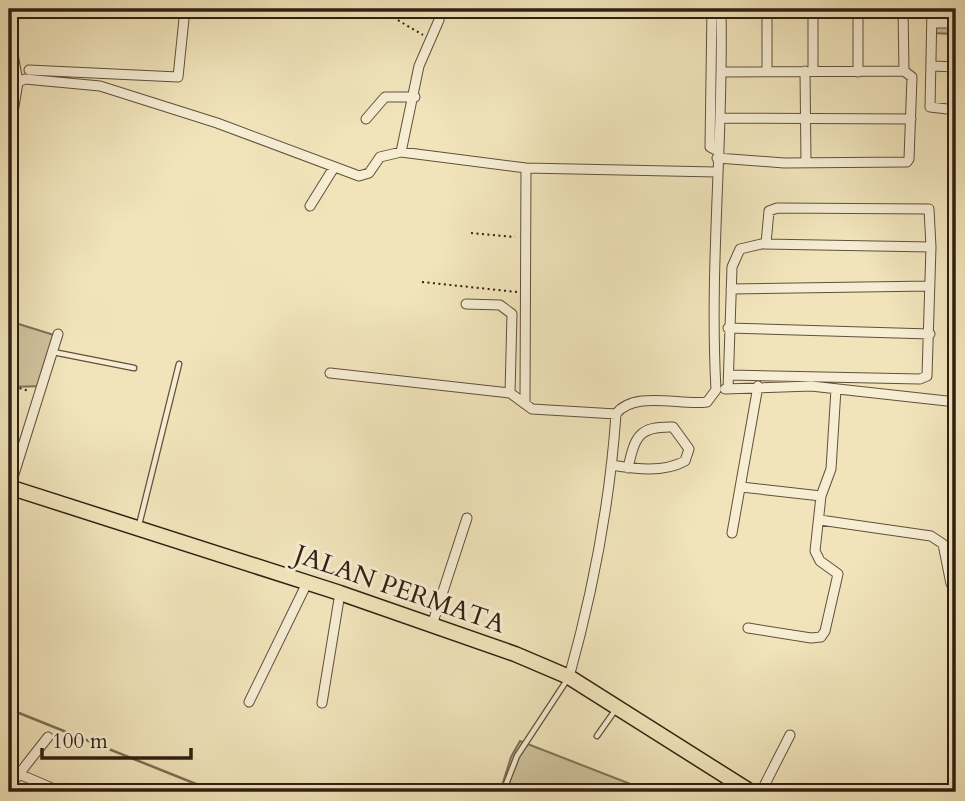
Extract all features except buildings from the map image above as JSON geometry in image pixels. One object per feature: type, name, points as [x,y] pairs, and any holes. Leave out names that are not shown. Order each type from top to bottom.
[{"type":"main road","name":"JALAN PERMATA","points":[[9,487],[340,593],[569,677],[618,705],[751,792]]},
{"type":"street","points":[[29,70],[178,77],[185,9]]},
{"type":"street","points":[[712,9],[710,147],[718,154],[806,163],[906,162],[912,77],[904,71],[723,72]]},
{"type":"street","points":[[569,677],[586,612],[611,465],[616,414],[626,405],[640,402],[707,402],[716,390],[716,172],[723,118],[721,9]]},
{"type":"street","points":[[767,9],[767,71]]},
{"type":"street","points":[[806,163],[813,9]]},
{"type":"street","points":[[858,9],[858,72]]},
{"type":"street","points":[[903,9],[904,71]]},
{"type":"street","points":[[932,9],[930,109],[956,110]]},
{"type":"street","points":[[401,152],[415,97],[419,66],[439,20]]},
{"type":"street","points":[[932,23],[956,23]]},
{"type":"street","points":[[9,32],[18,82],[9,131]]},
{"type":"street","points":[[932,66],[956,67]]},
{"type":"street","points":[[18,82],[25,79],[100,86],[217,123],[334,169],[366,175],[380,157],[401,152],[526,168],[716,172]]},
{"type":"street","points":[[711,92],[723,91]]},
{"type":"street","points":[[366,119],[385,97],[415,97]]},
{"type":"street","points":[[723,118],[911,119]]},
{"type":"street","points":[[525,402],[526,168]]},
{"type":"street","points":[[310,206],[334,169]]},
{"type":"street","points":[[730,374],[924,379],[930,372],[929,209],[921,206],[772,209],[767,214],[767,239],[764,244]]},
{"type":"street","points":[[727,389],[730,374],[728,328],[735,254],[746,246],[931,247]]},
{"type":"street","points":[[731,289],[930,286]]},
{"type":"street","points":[[466,304],[500,305],[512,314],[510,393]]},
{"type":"street","points":[[728,328],[930,334]]},
{"type":"street","points":[[9,487],[58,334]]},
{"type":"street","points":[[330,373],[510,393],[532,408],[616,414]]},
{"type":"street","points":[[716,390],[758,386],[836,389],[956,402]]},
{"type":"street","points":[[732,533],[758,386]]},
{"type":"street","points":[[748,628],[821,637],[838,574],[816,555],[821,496],[831,469],[836,389]]},
{"type":"street","points":[[611,465],[628,468],[676,466],[688,457],[689,449],[673,426],[645,430],[639,434],[632,447],[628,468]]},
{"type":"street","points":[[741,487],[821,496]]},
{"type":"street","points":[[432,625],[467,518]]},
{"type":"street","points":[[820,520],[931,536],[943,544],[951,584],[956,587]]},
{"type":"street","points":[[249,702],[307,583]]},
{"type":"street","points":[[322,703],[340,593]]},
{"type":"street","points":[[761,792],[790,735]]},
{"type":"street","points":[[9,787],[48,737]]},
{"type":"street","points":[[9,768],[61,792]]},
{"type":"lane","points":[[52,352],[134,368]]},
{"type":"lane","points":[[138,529],[179,365]]},
{"type":"lane","points":[[503,792],[517,755],[569,677]]},
{"type":"lane","points":[[597,736],[618,705]]},
{"type":"path","points":[[379,9],[430,39]]},
{"type":"path","points":[[471,233],[527,238]]},
{"type":"path","points":[[422,282],[525,293]]},
{"type":"path","points":[[9,386],[37,394]]},
{"type":"shaded area","points":[[931,9],[956,9],[956,34],[929,33]]},
{"type":"shaded area","points":[[9,321],[54,335],[44,386],[9,387]]},
{"type":"shaded area","points":[[520,741],[651,792],[500,792],[511,757]]},
{"type":"waterway","points":[[9,709],[216,792]]}]
